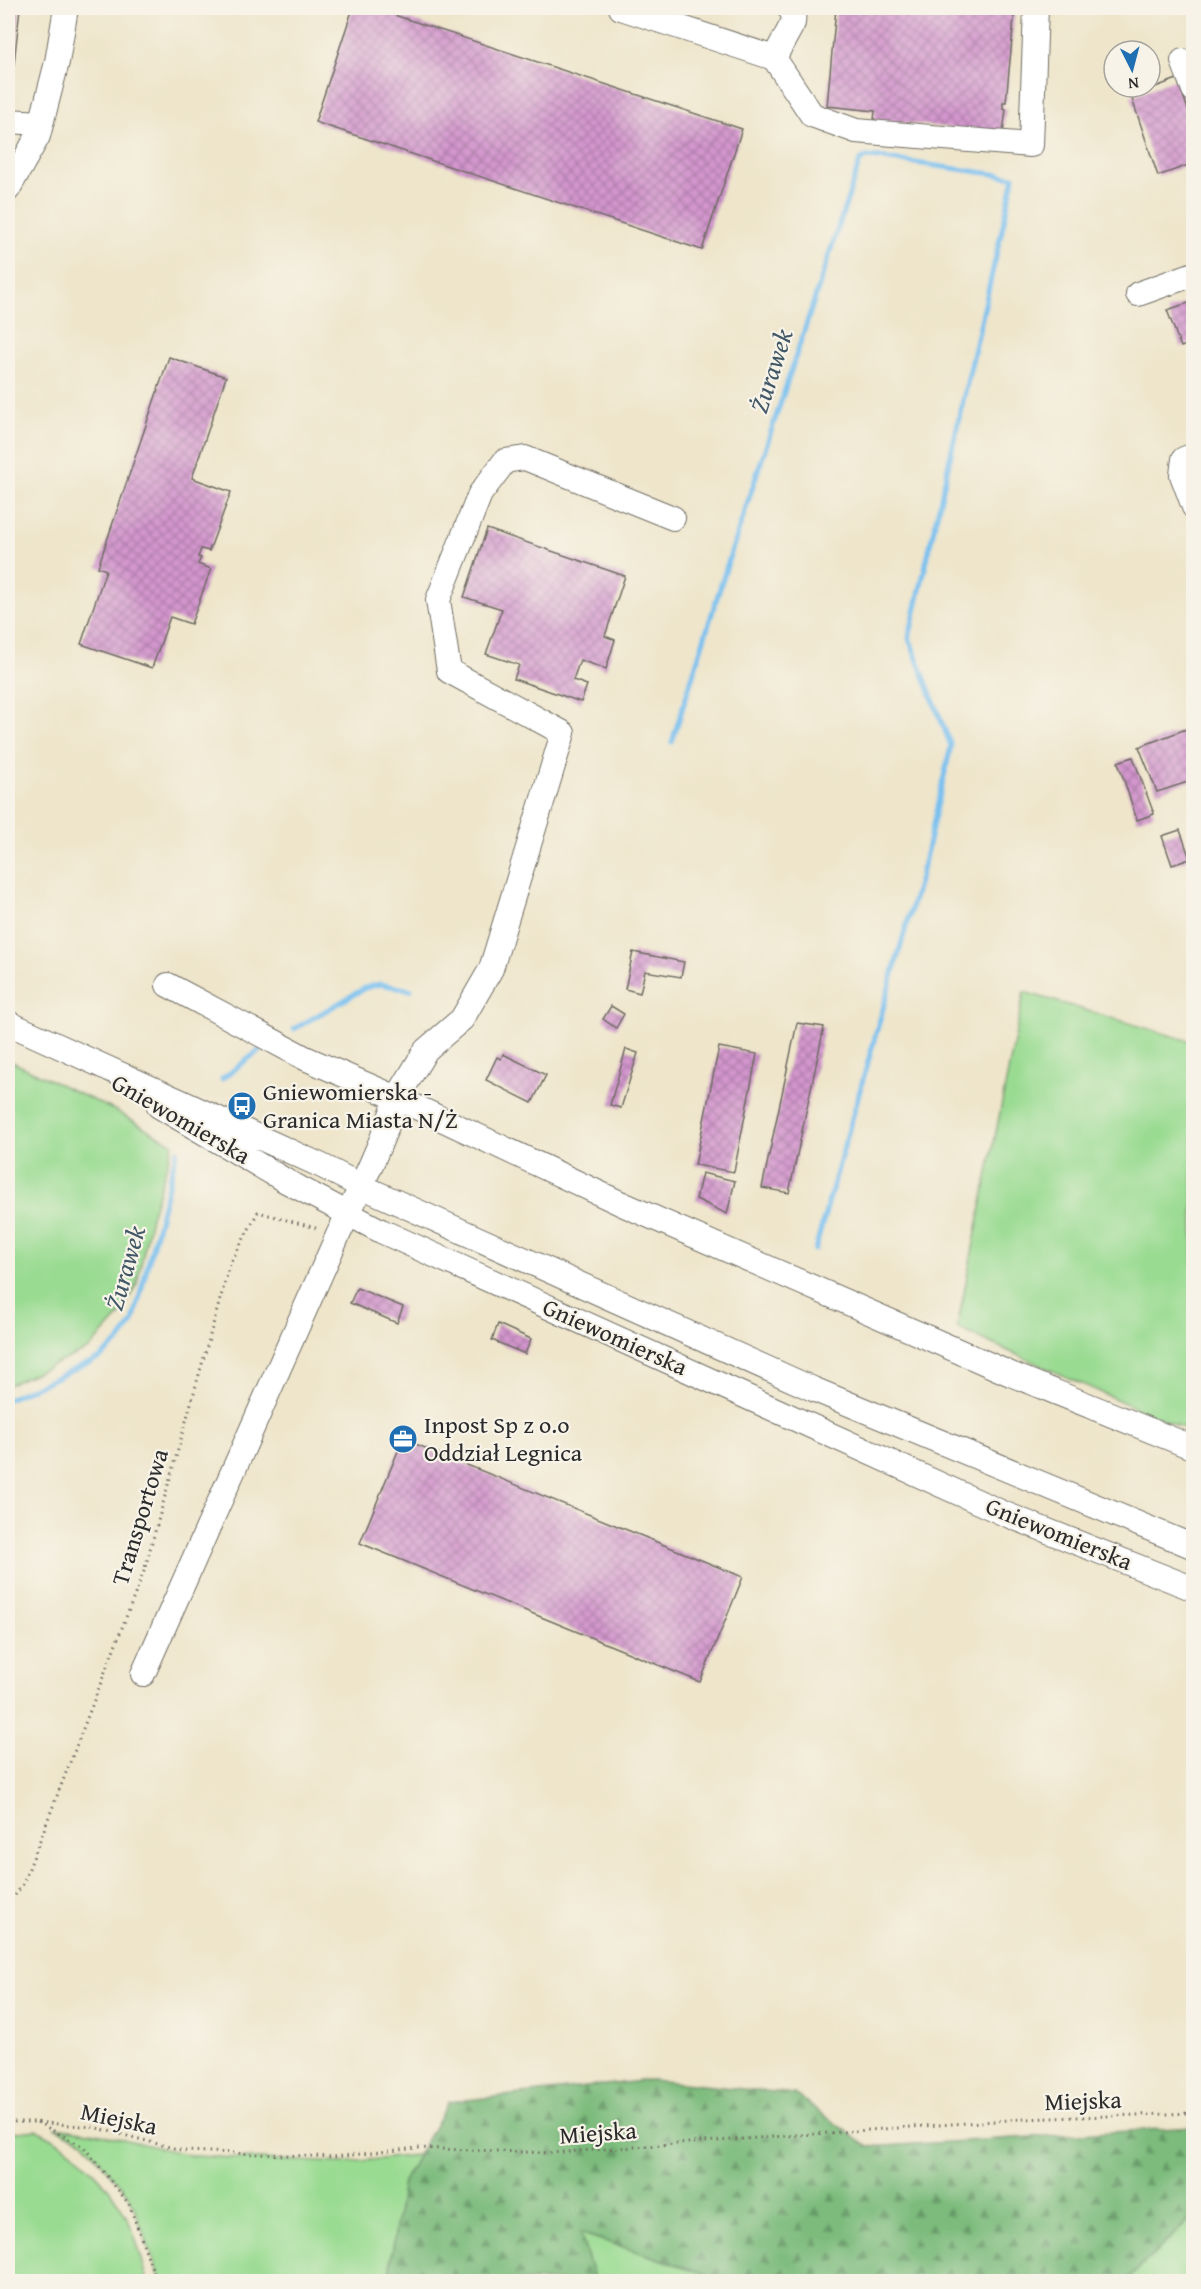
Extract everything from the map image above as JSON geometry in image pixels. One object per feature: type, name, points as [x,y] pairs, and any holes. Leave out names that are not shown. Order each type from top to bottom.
[{"type":"street","points":[[8,189],[38,136],[57,62],[66,8]]},
{"type":"street","points":[[621,8],[774,58],[812,116],[856,131],[1031,145],[1036,8]]},
{"type":"street","points":[[774,58],[793,23],[793,8]]},
{"type":"street","points":[[1183,61],[1194,90]]},
{"type":"street","points":[[8,121],[41,123]]},
{"type":"street","points":[[1138,294],[1194,274]]},
{"type":"street","points":[[1194,455],[1184,459],[1182,475],[1194,507]]},
{"type":"street","points":[[143,1674],[343,1225],[363,1187],[384,1138],[397,1098],[426,1050],[462,1019],[491,969],[563,733],[449,671],[438,600],[480,494],[505,461],[525,458],[673,518]]},
{"type":"street","points":[[168,985],[304,1058],[397,1098],[620,1203],[1013,1375],[1194,1448]]},
{"type":"street","name":"Gniewomierska","points":[[8,1023],[363,1187],[813,1389],[1194,1547]]},
{"type":"street","name":"Gniewomierska","points":[[56,1045],[343,1225],[1005,1514],[1194,1589]]},
{"type":"path","name":"Transportowa","points":[[8,1905],[23,1884],[144,1571],[230,1264],[258,1212],[343,1225]]},
{"type":"path","name":"Miejska","points":[[8,2122],[35,2121],[93,2127],[185,2151],[334,2157],[417,2148],[550,2153],[1022,2119],[1194,2113]]},
{"type":"path","points":[[35,2121],[84,2147],[129,2204],[157,2282]]},
{"type":"green space","points":[[1024,992],[1193,1042],[1193,1432],[957,1328]]},
{"type":"green space","points":[[8,1060],[116,1111],[173,1144],[151,1217],[137,1284],[120,1315],[89,1349],[8,1385]]},
{"type":"green space","points":[[651,2080],[795,2094],[868,2147],[1193,2127],[1193,2216],[1126,2281],[728,2281],[580,2233],[595,2281],[388,2281],[403,2182],[448,2102]]},
{"type":"green space","points":[[54,2127],[97,2133],[194,2156],[342,2163],[418,2155],[403,2182],[388,2281],[161,2281],[130,2197],[83,2141]]},
{"type":"green space","points":[[37,2130],[78,2156],[111,2192],[131,2227],[148,2281],[8,2281],[8,2133]]},
{"type":"green space","points":[[1193,2216],[1193,2281],[1126,2281]]},
{"type":"green space","points":[[580,2233],[728,2281],[595,2281]]},
{"type":"building","points":[[8,8],[20,8],[14,64],[8,63]]},
{"type":"building","points":[[353,8],[373,8],[742,129],[702,250],[315,122]]},
{"type":"building","points":[[836,8],[1015,8],[1006,102],[1003,102],[1003,108],[1006,109],[1003,133],[874,120],[875,111],[827,106]]},
{"type":"building","points":[[1177,79],[1194,126],[1194,163],[1158,176],[1132,99],[1162,99],[1162,85]]},
{"type":"building","points":[[1194,301],[1194,342],[1181,347],[1167,310]]},
{"type":"building","points":[[169,357],[226,377],[192,478],[231,492],[209,551],[201,549],[198,557],[201,558],[198,564],[211,569],[191,624],[170,617],[152,668],[81,644],[106,570],[98,567]]},
{"type":"building","points":[[487,529],[625,576],[605,636],[615,640],[606,669],[580,660],[573,680],[587,685],[581,702],[514,679],[519,665],[486,654],[502,609],[464,597]]},
{"type":"building","points":[[1186,729],[1194,750],[1194,780],[1157,792],[1139,747]]},
{"type":"building","points":[[1133,757],[1154,814],[1137,820],[1118,762]]},
{"type":"building","points":[[1180,830],[1190,859],[1172,865],[1162,836]]},
{"type":"building","points":[[633,952],[684,962],[681,977],[645,971],[640,993],[625,989]]},
{"type":"building","points":[[611,1006],[624,1014],[616,1028],[603,1019]]},
{"type":"building","points":[[797,1023],[824,1027],[789,1193],[762,1188]]},
{"type":"building","points":[[719,1047],[757,1054],[734,1172],[695,1165]]},
{"type":"building","points":[[626,1049],[638,1053],[621,1108],[610,1105]]},
{"type":"building","points":[[503,1054],[546,1075],[532,1103],[486,1080],[497,1057],[501,1059]]},
{"type":"building","points":[[702,1173],[735,1181],[727,1214],[696,1199]]},
{"type":"building","points":[[357,1288],[403,1307],[397,1323],[350,1303]]},
{"type":"building","points":[[498,1324],[531,1339],[525,1354],[492,1340]]},
{"type":"building","points":[[403,1439],[743,1577],[700,1682],[360,1543]]},
{"type":"waterway","points":[[672,742],[729,559],[860,161],[866,157],[880,158],[1014,177],[909,638],[951,746],[924,863],[815,1250]]},
{"type":"waterway","name":"Żurawek","points":[[294,1029],[365,988],[380,984],[411,990]]},
{"type":"waterway","name":"Żurawek","points":[[222,1079],[261,1049]]},
{"type":"waterway","name":"Żurawek","points":[[8,1399],[100,1358],[119,1341],[133,1322],[177,1151]]},
{"type":"place","name":"Gniewomierska - Granica Miasta N/Ż","points":[[242,1106]]},
{"type":"place","name":"Inpost Sp z o.o Oddział Legnica","points":[[403,1439]]}]
